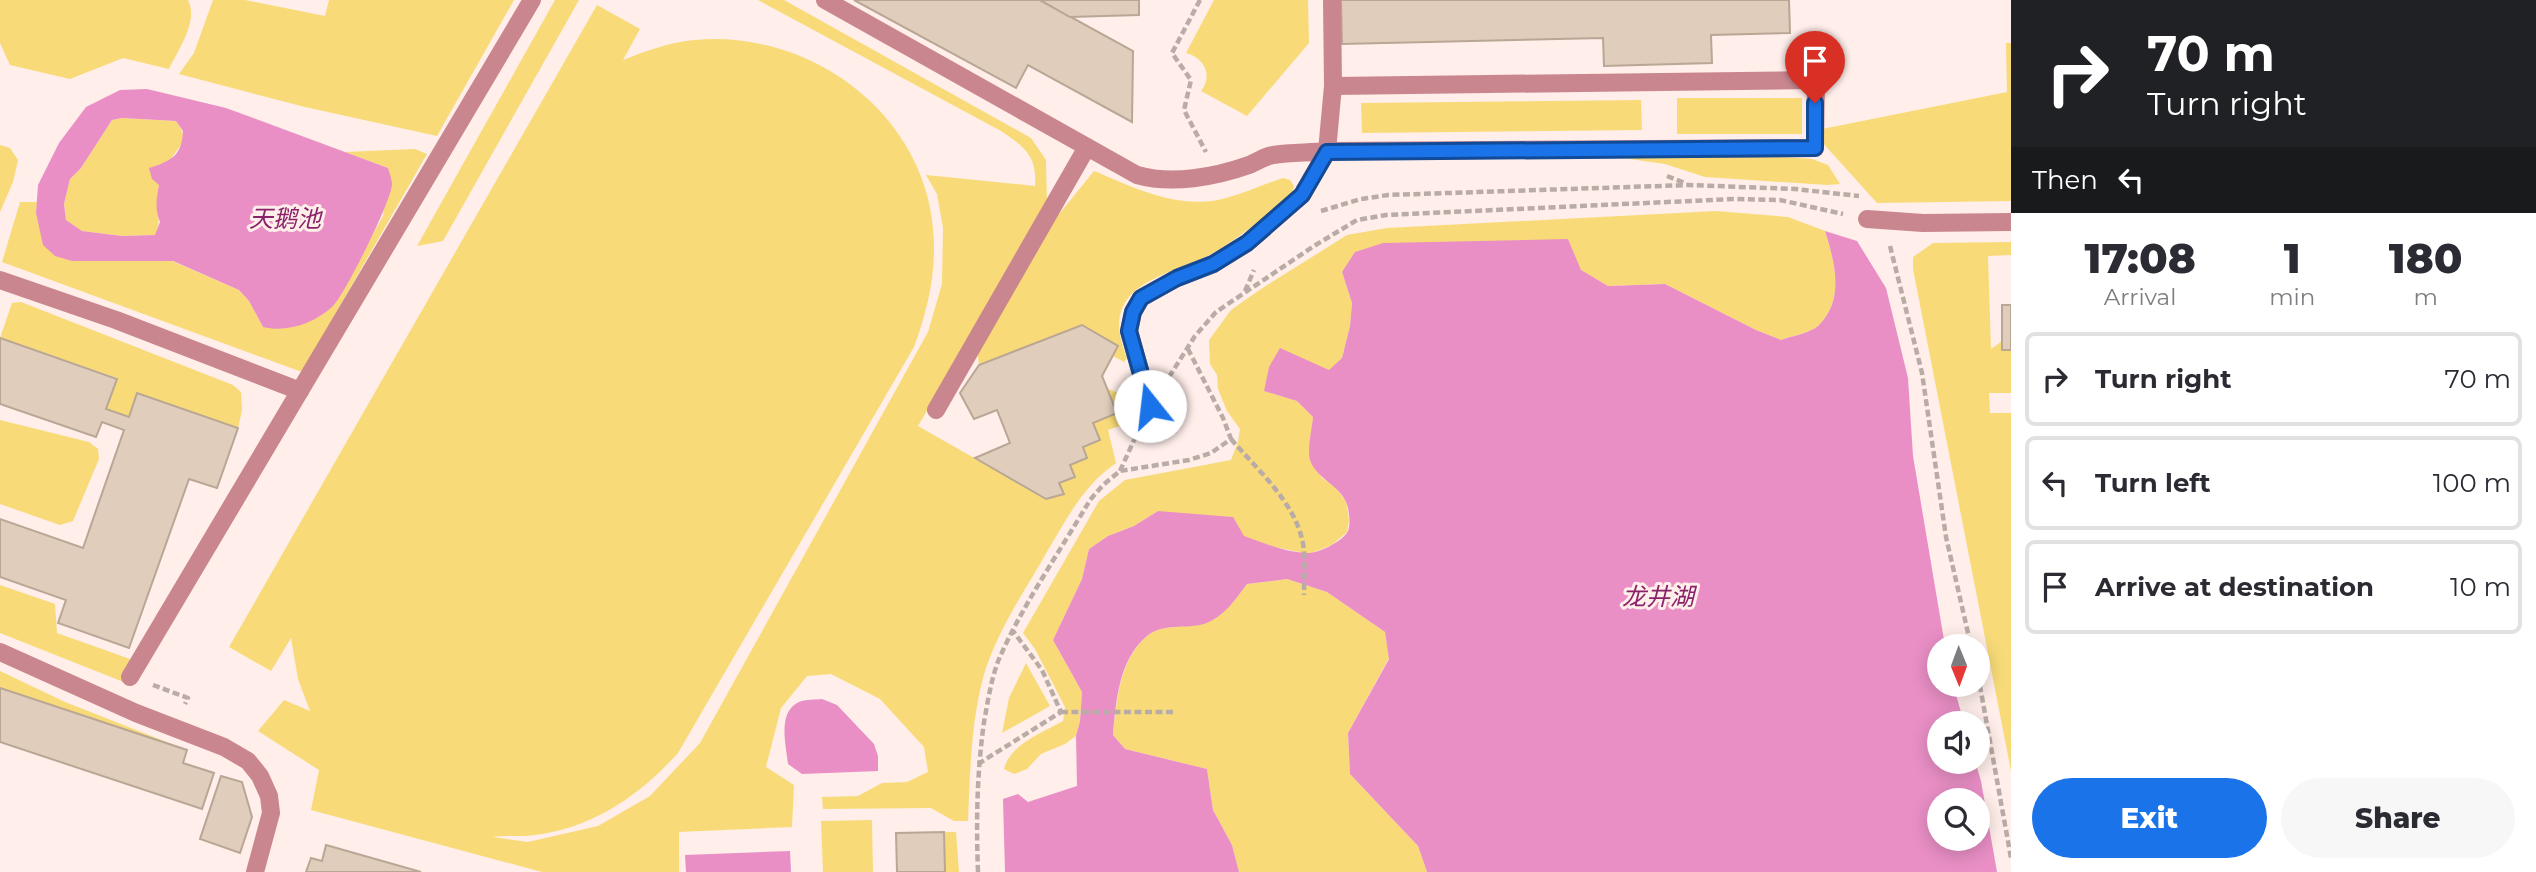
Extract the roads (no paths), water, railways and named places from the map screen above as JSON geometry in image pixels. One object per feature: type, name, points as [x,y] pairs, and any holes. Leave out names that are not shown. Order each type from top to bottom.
[{"type":"lane","points":[[130,677],[532,0]]},
{"type":"lane","points":[[825,0],[1137,175],[1150,179],[1218,174],[1250,165],[1270,155],[1327,152],[1815,148],[1816,80],[1333,86]]},
{"type":"lane","points":[[1150,406],[1129,331],[1133,312],[1141,298],[1177,278],[1213,264],[1247,243],[1302,195],[1327,152],[1333,86],[1332,0]]},
{"type":"lane","points":[[936,410],[1087,147]]},
{"type":"lane","points":[[1875,220],[1923,223],[2011,222]]},
{"type":"lane","points":[[0,280],[117,320],[300,391]]},
{"type":"lane","points":[[0,652],[136,713],[224,747],[248,761],[260,776],[269,796],[271,813],[255,872]]},
{"type":"water","name":"天鹅池","points":[[147,89],[226,108],[388,168],[392,184],[390,193],[357,266],[333,306],[309,322],[272,329],[263,327],[249,301],[239,290],[173,261],[72,261],[55,256],[43,245],[36,213],[38,185],[59,143],[86,107],[120,90]],"holes":[[[122,118],[176,121],[183,131],[178,152],[169,160],[149,168],[152,179],[159,185],[156,204],[160,222],[155,235],[122,236],[82,231],[66,220],[64,204],[70,179],[81,168],[112,120]]]},
{"type":"water","name":"龙井湖","points":[[1825,231],[1857,241],[1886,288],[1908,378],[1913,456],[1943,634],[1927,634],[1927,697],[1957,697],[1961,711],[1927,711],[1927,774],[1979,774],[1982,788],[1927,788],[1927,851],[1990,851],[1990,832],[1997,872],[1427,872],[1418,846],[1350,774],[1348,733],[1389,659],[1385,632],[1327,592],[1287,579],[1247,584],[1228,607],[1211,621],[1160,629],[1147,636],[1130,656],[1118,695],[1113,735],[1125,749],[1207,769],[1213,810],[1232,845],[1239,872],[1005,872],[1003,799],[1018,794],[1028,802],[1077,786],[1076,736],[1082,692],[1053,640],[1082,579],[1089,549],[1108,536],[1134,526],[1158,511],[1233,517],[1244,536],[1298,552],[1311,553],[1323,549],[1341,539],[1348,531],[1349,515],[1345,500],[1317,472],[1310,460],[1313,417],[1297,401],[1264,391],[1269,367],[1280,348],[1329,370],[1342,358],[1350,326],[1352,303],[1342,272],[1355,252],[1383,243],[1568,239],[1581,270],[1608,286],[1665,284],[1781,340],[1815,328],[1826,316],[1835,293],[1834,268]]},
{"type":"water","points":[[822,699],[837,705],[874,744],[878,756],[878,771],[802,774],[788,764],[784,730],[788,713],[799,702]]},
{"type":"water","points":[[790,851],[791,872],[686,872],[685,855]]}]
